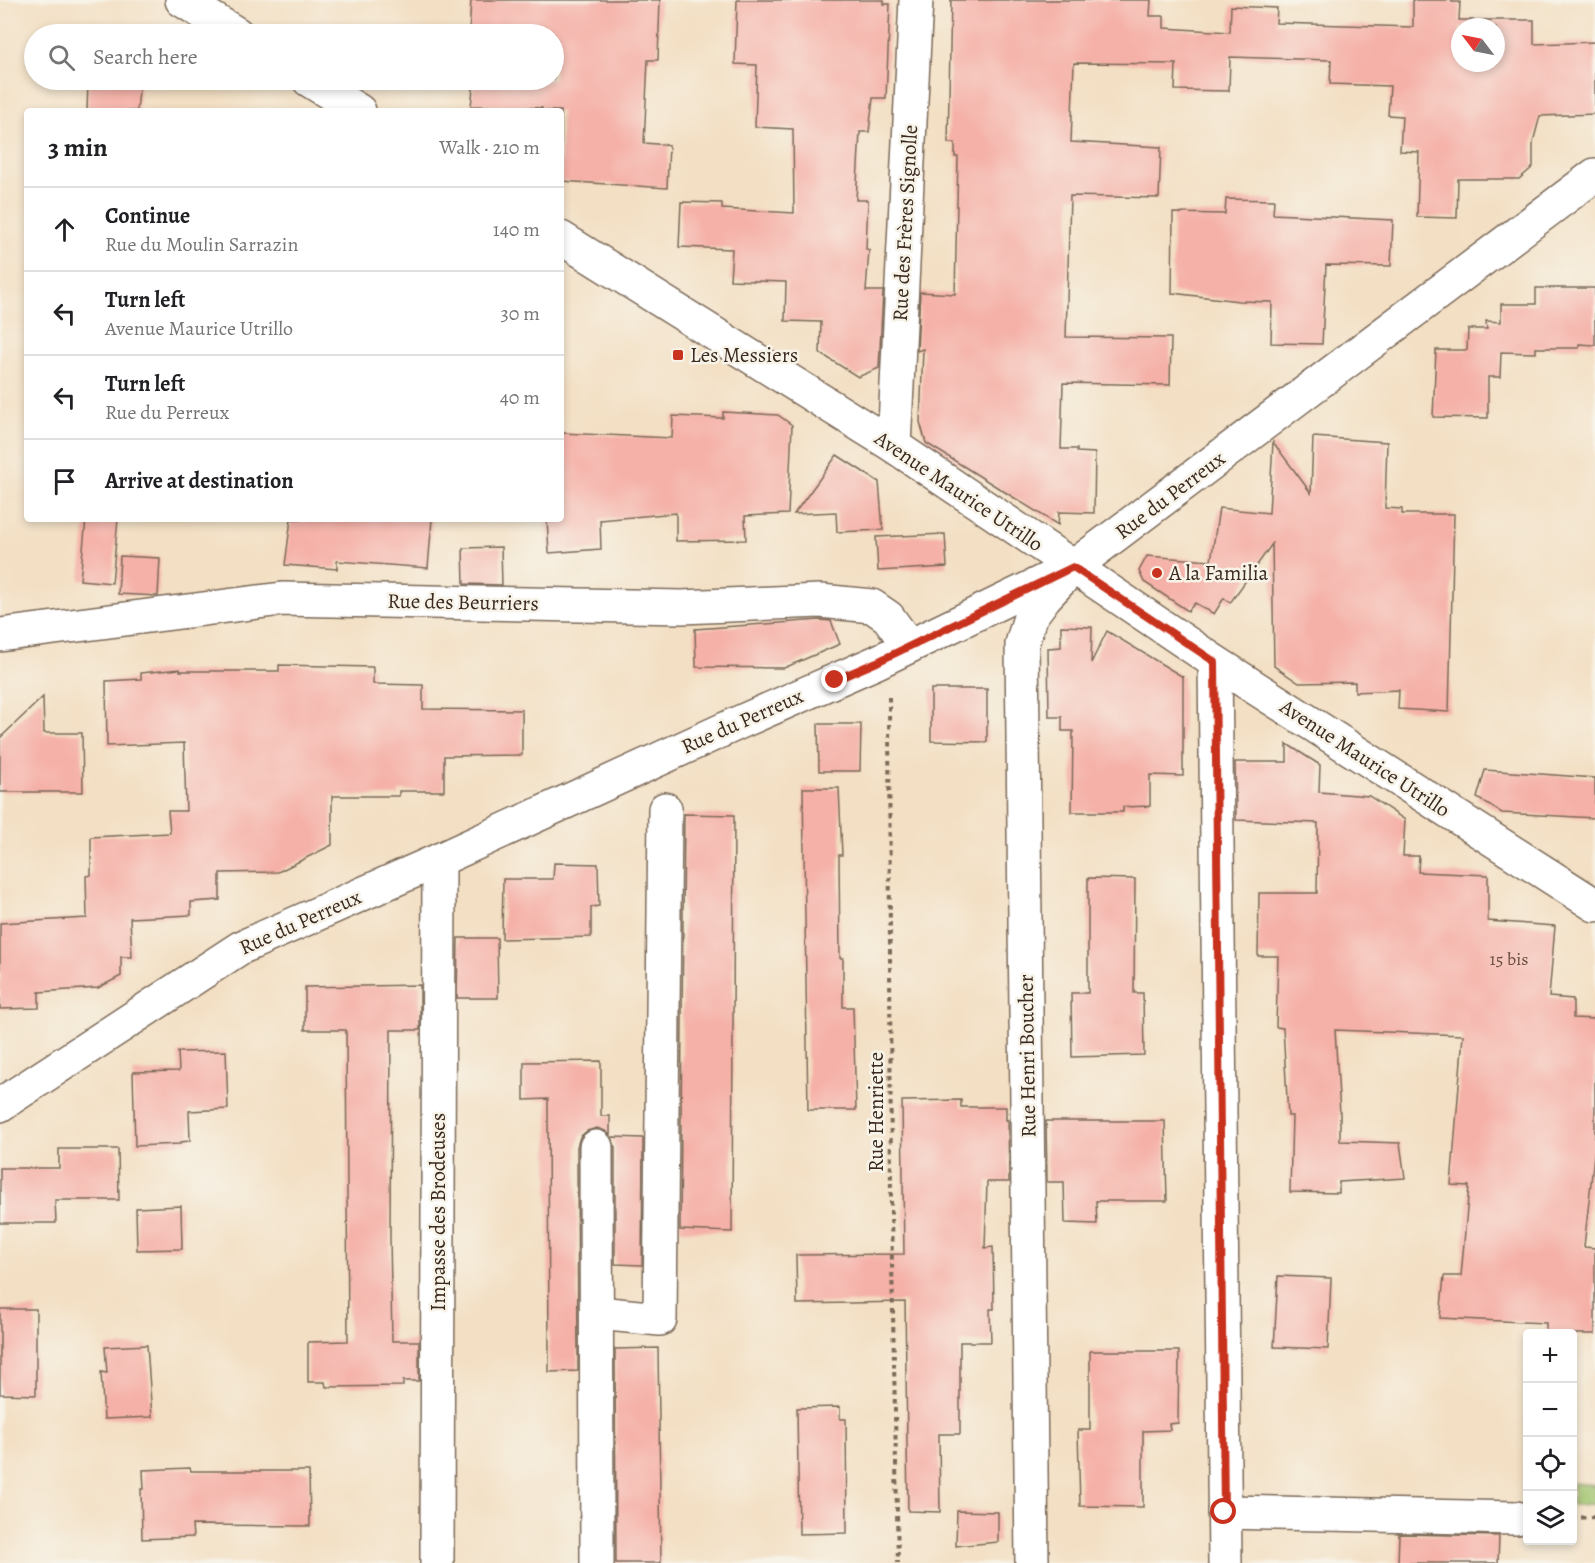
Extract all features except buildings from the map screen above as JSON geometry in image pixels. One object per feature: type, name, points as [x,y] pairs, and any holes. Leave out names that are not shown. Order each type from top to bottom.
[{"type":"street","points":[[182,0],[221,24]]},
{"type":"street","name":"Rue des Frères Signolle","points":[[894,446],[916,0]]},
{"type":"street","points":[[325,90],[354,108]]},
{"type":"street","name":"Rue du Perreux","points":[[0,1105],[240,948],[877,662],[1073,567],[1595,175]]},
{"type":"street","name":"Avenue Maurice Utrillo","points":[[564,240],[894,446],[1215,662],[1595,905]]},
{"type":"street","name":"Rue Henri Boucher","points":[[1032,1563],[1022,644],[1030,617],[1073,567]]},
{"type":"street","name":"Rue des Beurriers","points":[[0,634],[282,599],[682,607],[820,602],[872,606],[888,617],[909,646]]},
{"type":"street","points":[[1215,662],[1225,1563]]},
{"type":"street","points":[[597,1313],[660,1319],[665,809]]},
{"type":"street","name":"Impasse des Brodeuses","points":[[437,1563],[439,860]]},
{"type":"street","points":[[596,1147],[597,1563]]},
{"type":"street","points":[[1224,1512],[1517,1518]]},
{"type":"path","name":"Rue Henriette","points":[[877,662],[890,699],[891,1213],[898,1563]]},
{"type":"path","points":[[1577,1518],[1595,1517]]},
{"type":"green space","points":[[1577,1483],[1595,1485],[1595,1504],[1577,1505]]},
{"type":"place","name":"Les Messiers","points":[[678,355]]},
{"type":"place","name":"A la Familia","points":[[1157,573]]},
{"type":"route","points":[[835,680],[1073,567],[1215,662],[1224,1512]]}]
